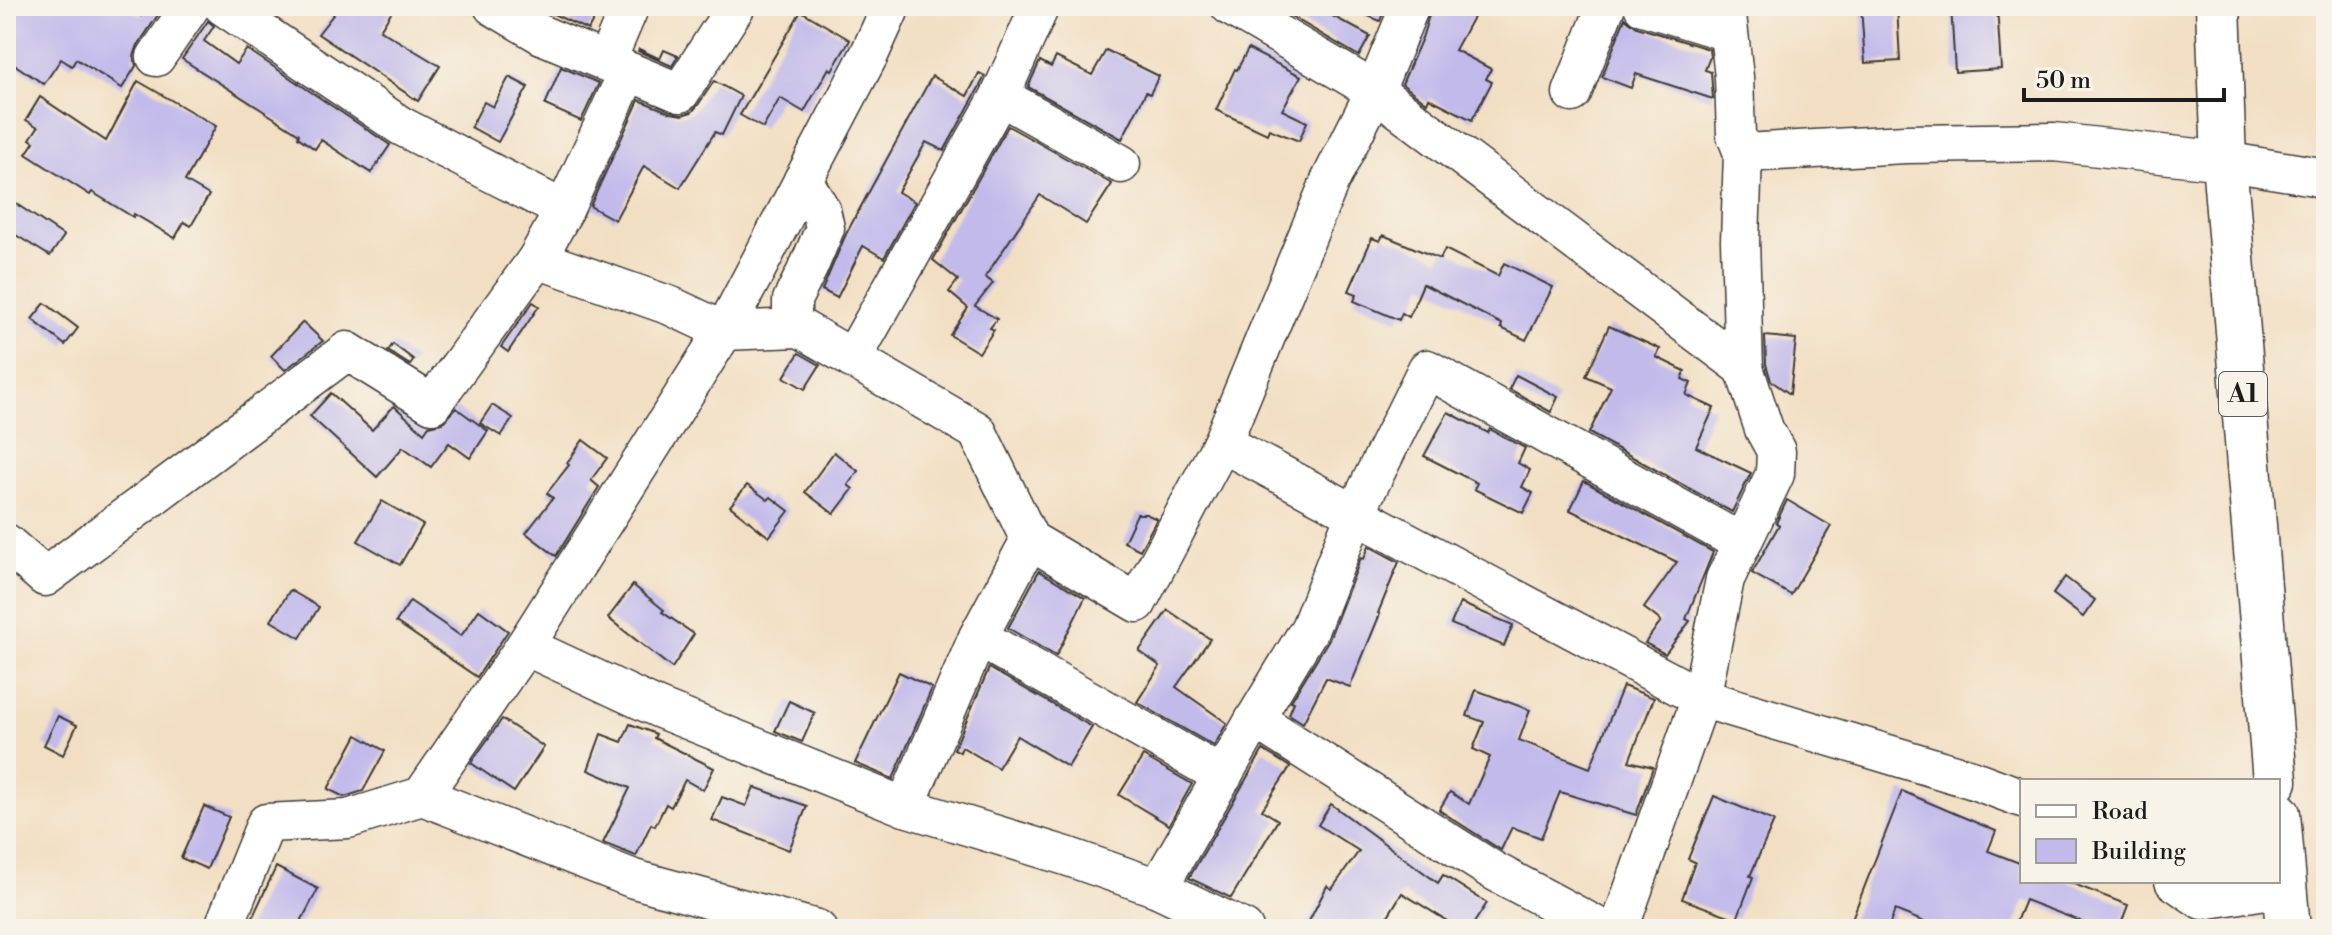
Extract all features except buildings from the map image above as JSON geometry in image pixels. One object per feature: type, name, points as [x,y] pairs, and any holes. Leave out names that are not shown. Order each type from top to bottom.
[{"type":"highway","name":"A1","points":[[2218,6],[2224,161],[2275,779]]},
{"type":"highway","points":[[2280,835],[2287,908]]},
{"type":"street","points":[[156,57],[191,6]]},
{"type":"street","points":[[223,6],[401,126],[564,210]]},
{"type":"street","points":[[493,6],[542,35],[680,93],[736,6]]},
{"type":"street","points":[[6,543],[45,577],[347,351],[432,404],[537,259],[564,210],[617,67],[630,6]]},
{"type":"street","points":[[223,929],[266,823],[348,819],[422,796],[525,646],[724,331],[869,55],[889,11],[883,6]]},
{"type":"street","points":[[852,359],[1000,96],[1040,6]]},
{"type":"street","points":[[1230,6],[1375,91],[1744,368]]},
{"type":"street","points":[[537,259],[671,306],[724,331],[800,328],[977,431],[1030,540],[1137,603],[1222,443],[1330,181],[1375,91],[1410,6]]},
{"type":"street","points":[[1572,93],[1606,6]]},
{"type":"street","points":[[1619,929],[1701,698],[1725,579],[1775,474],[1776,451],[1764,429],[1744,368],[1740,241],[1743,153],[1736,135],[1734,77],[1727,19],[1643,6]]},
{"type":"street","points":[[1000,96],[1121,164]]},
{"type":"street","points":[[1743,153],[1905,144],[2054,142],[2224,161],[2326,180]]},
{"type":"street","points":[[792,328],[792,300],[825,228],[821,210],[803,180]]},
{"type":"street","points":[[1158,888],[1310,628],[1355,514],[1427,369],[1742,543]]},
{"type":"street","points":[[1222,443],[1701,698],[1971,779],[2020,797]]},
{"type":"street","points":[[905,807],[978,637],[1030,540]]},
{"type":"street","points":[[978,637],[1223,776]]},
{"type":"street","points":[[525,646],[658,708],[905,807],[1066,856],[1158,888],[1244,929]]},
{"type":"street","points":[[1255,719],[1492,870],[1602,929]]},
{"type":"street","points":[[422,796],[634,879],[795,926]]},
{"type":"street","points":[[2177,883],[2202,900],[2287,908]]}]
